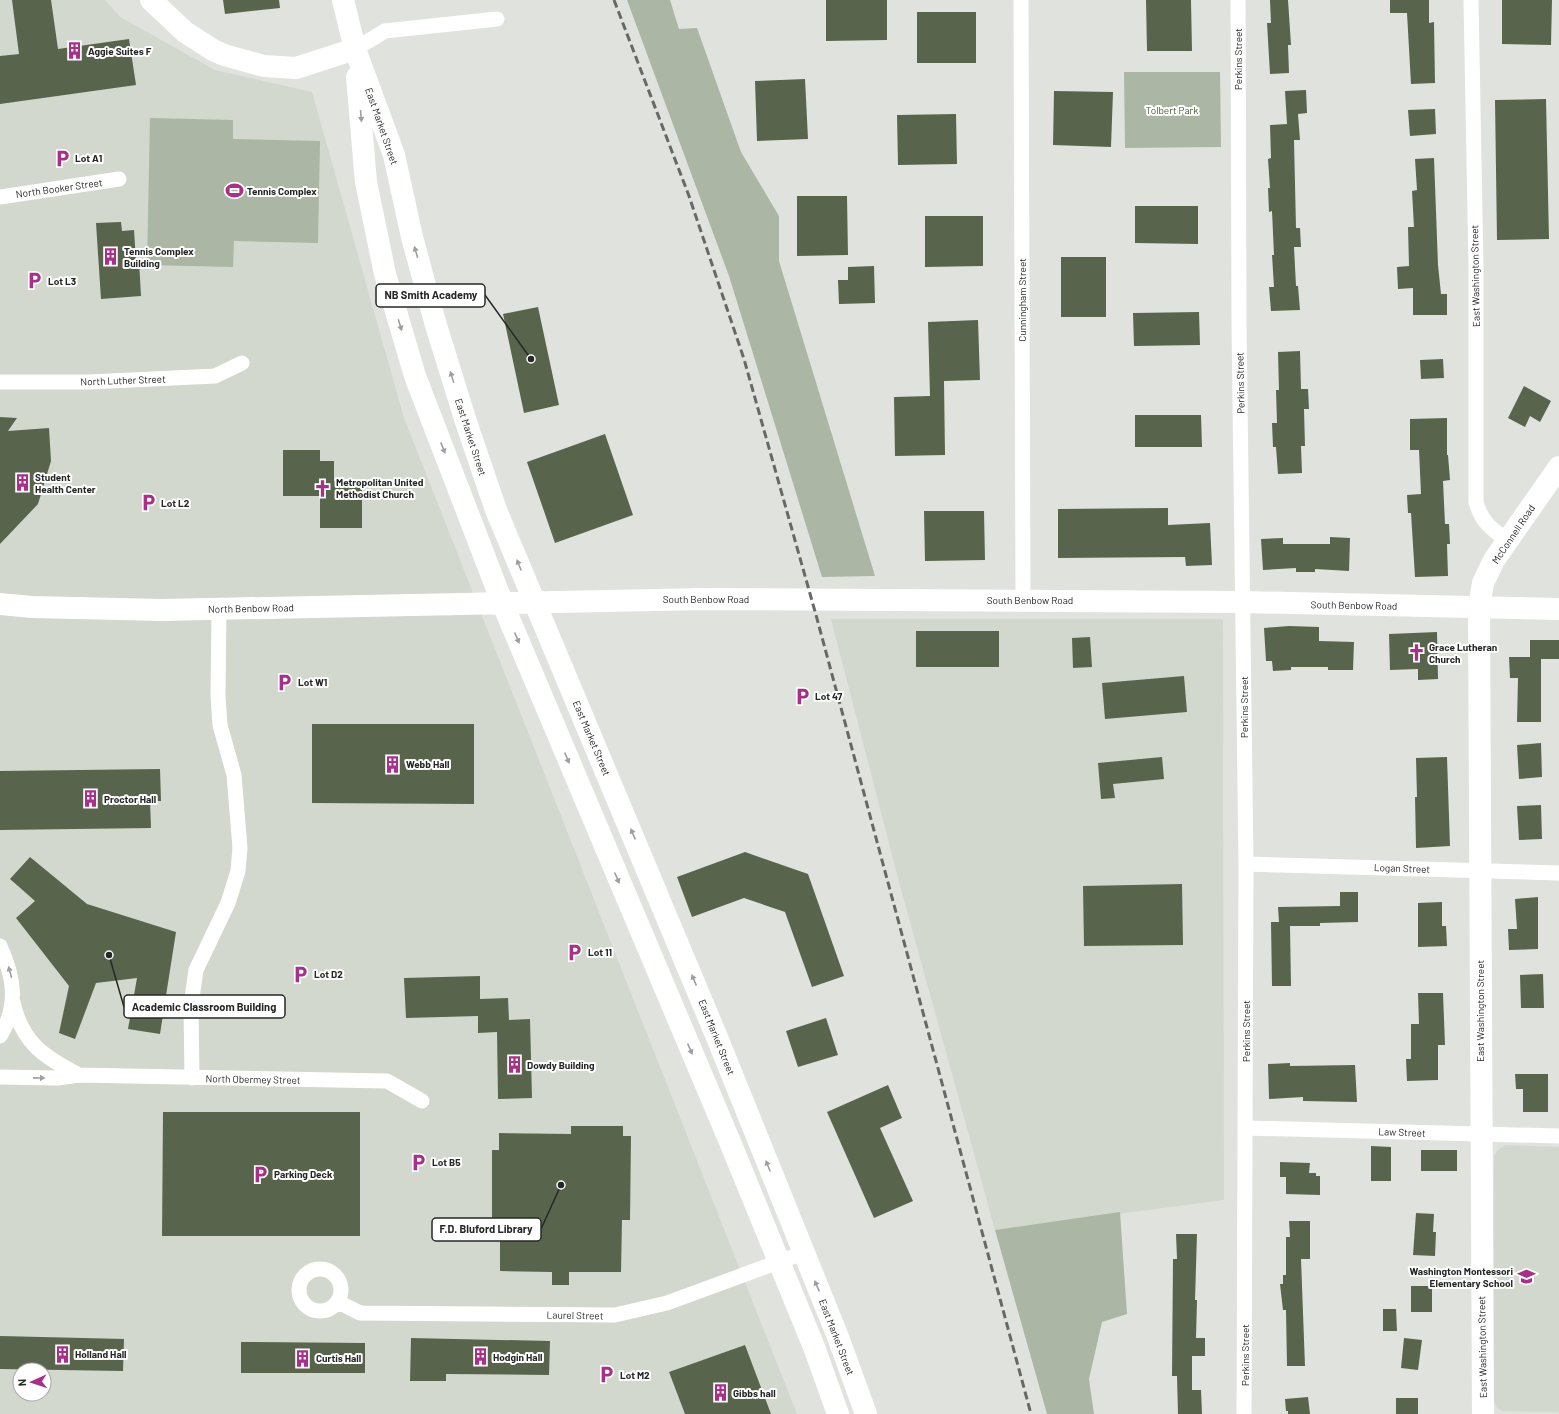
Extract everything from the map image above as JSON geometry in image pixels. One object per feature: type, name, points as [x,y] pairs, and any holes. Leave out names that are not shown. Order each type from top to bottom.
[{"type":"main road","points":[[151,0],[185,32],[214,50],[224,55],[264,66],[296,68],[355,49]]},
{"type":"main road","name":"East Market Street","points":[[343,0],[355,49],[394,155],[412,237],[466,422],[496,510],[714,1030],[803,1253],[838,1336],[866,1414]]},
{"type":"main road","name":"East Market Street","points":[[355,49],[366,182],[385,274],[415,376],[502,602],[730,1142],[814,1347],[838,1414]]},
{"type":"main road","name":"McConnell Road","points":[[1479,607],[1483,583],[1494,560],[1559,467]]},
{"type":"main road","name":"South Benbow Road","points":[[502,602],[705,599],[1023,600],[1243,602],[1559,610]]},
{"type":"main road","name":"North Benbow Road","points":[[0,604],[32,608],[162,610],[502,602]]},
{"type":"main road","name":"East Washington Street","points":[[1479,607],[1479,870],[1483,1414]]},
{"type":"main road","points":[[640,931],[695,1026],[706,1032],[714,1030]]},
{"type":"street","name":"Cunningham Street","points":[[1021,0],[1023,600]]},
{"type":"street","name":"Perkins Street","points":[[1238,0],[1239,315],[1246,864],[1244,1414]]},
{"type":"street","name":"East Washington Street","points":[[1471,0],[1476,267],[1476,502],[1485,523],[1507,540]]},
{"type":"street","points":[[355,49],[385,31],[497,19]]},
{"type":"street","name":"North Booker Street","points":[[0,197],[119,179]]},
{"type":"street","name":"North Luther Street","points":[[0,382],[89,382],[215,376],[242,363]]},
{"type":"street","points":[[192,1078],[190,1005],[196,970],[228,903],[238,871],[240,848],[234,775],[220,725],[218,696],[219,609]]},
{"type":"street","name":"Logan Street","points":[[1246,864],[1559,873]]},
{"type":"street","points":[[0,946],[11,973],[13,1002],[6,1026],[0,1036]]},
{"type":"street","name":"North Obermey Street","points":[[13,1002],[17,1020],[28,1039],[49,1059],[79,1075]]},
{"type":"street","name":"North Obermey Street","points":[[0,1077],[58,1078],[79,1075],[387,1081],[422,1100]]},
{"type":"street","name":"Law Street","points":[[1246,1128],[1559,1136]]},
{"type":"street","name":"Laurel Street","points":[[338,1302],[360,1312],[615,1315],[667,1303],[803,1253]]},
{"type":"shaded area","points":[[0,0],[105,0],[120,17],[215,70],[312,92],[404,418],[797,1414],[0,1414]]},
{"type":"shaded area","points":[[831,619],[1223,619],[1224,1200],[995,1230],[899,882]]},
{"type":"shaded area","name":"Washington Montessori Elementary School","points":[[1505,1145],[1559,1147],[1559,1412],[1503,1411],[1497,1408],[1493,1399],[1494,1156],[1498,1150]]},
{"type":"green space","points":[[627,0],[670,0],[679,29],[697,28],[741,152],[779,216],[779,261],[875,576],[822,577],[729,276]]},
{"type":"green space","name":"Tolbert Park","points":[[1124,72],[1220,72],[1221,147],[1125,148]]},
{"type":"green space","name":"Tennis Complex","points":[[150,118],[233,120],[233,139],[320,141],[318,243],[234,241],[233,267],[147,265]]},
{"type":"green space","points":[[1120,1212],[1127,1314],[1102,1322],[1089,1379],[1094,1414],[1047,1414],[995,1230]]},
{"type":"building","name":"Aggie Suites F","points":[[12,0],[51,0],[58,49],[129,39],[136,85],[0,104],[0,56],[19,54]]},
{"type":"building","points":[[223,0],[279,0],[280,8],[225,14]]},
{"type":"building","points":[[826,0],[887,0],[887,40],[826,41]]},
{"type":"building","points":[[1146,0],[1191,0],[1192,51],[1147,51]]},
{"type":"building","points":[[1270,0],[1288,0],[1291,45],[1288,45],[1289,73],[1270,74],[1267,23],[1271,23]]},
{"type":"building","points":[[1390,0],[1429,0],[1429,23],[1434,22],[1435,83],[1411,84],[1407,13],[1390,13]]},
{"type":"building","points":[[1502,0],[1552,0],[1551,45],[1502,44]]},
{"type":"building","points":[[917,12],[976,12],[976,63],[917,63]]},
{"type":"building","points":[[805,79],[808,139],[757,141],[755,81]]},
{"type":"building","points":[[1306,90],[1307,113],[1298,114],[1300,140],[1294,140],[1296,228],[1300,228],[1301,247],[1294,247],[1296,286],[1298,286],[1300,310],[1271,311],[1269,287],[1274,287],[1272,255],[1274,255],[1272,211],[1269,212],[1268,188],[1270,188],[1268,159],[1271,158],[1270,125],[1287,124],[1285,91]]},
{"type":"building","points":[[1054,91],[1113,92],[1111,147],[1053,145]]},
{"type":"building","points":[[1546,99],[1549,239],[1497,240],[1495,100]]},
{"type":"building","points":[[1435,109],[1436,134],[1410,136],[1408,110]]},
{"type":"building","points":[[956,114],[957,164],[898,165],[897,115]]},
{"type":"building","points":[[1434,158],[1438,265],[1441,294],[1447,294],[1447,315],[1413,315],[1413,288],[1398,289],[1397,267],[1409,266],[1408,227],[1414,227],[1412,191],[1417,190],[1415,159]]},
{"type":"building","points":[[797,196],[847,196],[848,255],[797,256]]},
{"type":"building","points":[[1135,206],[1198,206],[1198,244],[1135,243]]},
{"type":"building","points":[[925,216],[983,216],[983,266],[925,267]]},
{"type":"building","name":"Tennis Complex Building","points":[[121,222],[122,231],[134,230],[136,261],[139,261],[141,296],[101,299],[96,223]]},
{"type":"building","points":[[1061,257],[1106,257],[1106,317],[1061,317]]},
{"type":"building","points":[[874,266],[875,303],[839,304],[838,280],[848,280],[848,267]]},
{"type":"building","points":[[538,307],[559,405],[524,413],[503,314]]},
{"type":"building","points":[[1199,312],[1200,345],[1134,346],[1133,313]]},
{"type":"building","points":[[978,320],[980,380],[944,381],[945,455],[895,456],[894,397],[930,396],[928,322]]},
{"type":"building","points":[[1300,351],[1301,389],[1308,389],[1309,409],[1304,409],[1305,446],[1301,446],[1302,473],[1278,474],[1276,447],[1273,447],[1272,423],[1277,423],[1276,390],[1279,390],[1278,352]]},
{"type":"building","points":[[1443,359],[1444,378],[1421,379],[1420,360]]},
{"type":"building","points":[[1524,386],[1551,401],[1540,422],[1530,416],[1525,427],[1508,418]]},
{"type":"building","points":[[1135,415],[1201,415],[1202,447],[1135,447]]},
{"type":"building","name":"Student Health Center","points":[[0,417],[17,418],[8,431],[49,428],[51,461],[38,504],[0,544]]},
{"type":"building","points":[[1447,418],[1447,455],[1450,480],[1443,481],[1445,524],[1449,524],[1450,544],[1447,544],[1448,576],[1415,577],[1411,513],[1408,513],[1407,495],[1421,494],[1419,450],[1410,450],[1410,419]]},
{"type":"building","points":[[605,434],[633,515],[555,543],[527,462]]},
{"type":"building","name":"Metropolitan United Methodist Church","points":[[283,450],[320,450],[320,461],[334,461],[334,481],[362,481],[362,528],[320,528],[320,496],[283,496]]},
{"type":"building","points":[[1168,508],[1168,525],[1210,523],[1212,565],[1186,566],[1185,557],[1058,558],[1058,509]]},
{"type":"building","points":[[924,511],[984,511],[985,560],[925,561]]},
{"type":"building","points":[[1330,537],[1350,538],[1349,571],[1315,569],[1315,572],[1296,572],[1296,568],[1263,570],[1261,539],[1283,538],[1283,544],[1330,544]]},
{"type":"building","points":[[1289,626],[1319,627],[1319,641],[1354,642],[1353,670],[1328,670],[1328,667],[1291,667],[1291,670],[1273,671],[1272,661],[1266,661],[1264,628]]},
{"type":"building","points":[[916,631],[999,631],[999,667],[916,667]]},
{"type":"building","points":[[1437,632],[1438,679],[1418,680],[1418,669],[1390,670],[1389,634]]},
{"type":"building","points":[[1090,637],[1092,667],[1073,668],[1072,638]]},
{"type":"building","points":[[1530,640],[1559,640],[1559,659],[1541,659],[1541,722],[1517,722],[1518,678],[1510,678],[1509,657],[1530,657]]},
{"type":"building","points":[[1184,676],[1187,712],[1105,719],[1102,683]]},
{"type":"building","name":"Webb Hall","points":[[312,724],[474,724],[474,804],[312,803]]},
{"type":"building","points":[[1541,743],[1542,777],[1519,779],[1517,745]]},
{"type":"building","points":[[1162,757],[1164,779],[1113,784],[1115,798],[1101,799],[1098,763]]},
{"type":"building","points":[[1447,757],[1450,846],[1416,848],[1416,758]]},
{"type":"building","name":"Proctor Hall","points":[[160,769],[161,801],[150,801],[151,828],[0,830],[0,771]]},
{"type":"building","points":[[1541,805],[1542,839],[1519,840],[1517,806]]},
{"type":"building","points":[[745,852],[808,874],[844,976],[812,987],[785,912],[744,898],[692,917],[677,877]]},
{"type":"building","points":[[30,857],[87,904],[176,932],[160,1034],[128,1029],[137,978],[96,983],[75,1039],[59,1033],[69,986],[16,918],[35,901],[10,879]]},
{"type":"building","points":[[1182,884],[1183,945],[1084,946],[1083,886]]},
{"type":"building","points":[[1340,892],[1358,892],[1358,922],[1320,923],[1320,926],[1290,926],[1291,986],[1272,986],[1271,922],[1279,922],[1278,907],[1340,906]]},
{"type":"building","points":[[1538,897],[1538,949],[1509,950],[1508,929],[1517,929],[1515,899]]},
{"type":"building","points":[[1442,902],[1442,926],[1446,926],[1447,946],[1418,947],[1418,903]]},
{"type":"building","points":[[1543,974],[1544,1008],[1521,1008],[1520,975]]},
{"type":"building","name":"Dowdy Building","points":[[480,976],[480,999],[508,998],[509,1020],[530,1019],[532,1098],[498,1099],[497,1032],[478,1033],[478,1016],[406,1018],[404,978]]},
{"type":"building","points":[[1418,993],[1443,993],[1445,1045],[1438,1045],[1438,1080],[1407,1081],[1406,1059],[1411,1059],[1411,1024],[1419,1024]]},
{"type":"building","points":[[826,1018],[838,1055],[798,1067],[786,1031]]},
{"type":"building","points":[[1290,1063],[1290,1066],[1355,1065],[1357,1102],[1303,1101],[1303,1097],[1269,1099],[1268,1064]]},
{"type":"building","points":[[1515,1074],[1548,1074],[1548,1112],[1523,1112],[1523,1089],[1516,1089]]},
{"type":"building","points":[[888,1085],[902,1118],[880,1128],[913,1201],[874,1218],[827,1112]]},
{"type":"building","name":"Parking Deck","points":[[163,1112],[360,1112],[360,1236],[162,1236]]},
{"type":"building","points":[[571,1126],[623,1126],[623,1136],[631,1136],[630,1220],[622,1220],[621,1272],[569,1272],[569,1285],[552,1285],[552,1272],[500,1271],[500,1220],[492,1220],[492,1150],[499,1150],[499,1133],[571,1134]]},
{"type":"building","points":[[1371,1146],[1391,1147],[1391,1181],[1371,1181]]},
{"type":"building","points":[[1421,1150],[1457,1150],[1457,1171],[1421,1171]]},
{"type":"building","points":[[1280,1162],[1310,1163],[1309,1173],[1316,1173],[1316,1176],[1320,1176],[1320,1195],[1286,1194],[1286,1177],[1280,1177]]},
{"type":"building","points":[[1416,1213],[1434,1214],[1433,1232],[1436,1232],[1435,1256],[1413,1255]]},
{"type":"building","points":[[1289,1221],[1310,1221],[1310,1259],[1301,1259],[1305,1366],[1287,1366],[1286,1310],[1283,1310],[1280,1284],[1283,1284],[1283,1275],[1286,1275],[1286,1237],[1290,1237]]},
{"type":"building","points":[[1176,1234],[1197,1234],[1195,1300],[1197,1300],[1196,1338],[1205,1338],[1205,1356],[1192,1356],[1192,1390],[1201,1390],[1202,1414],[1178,1414],[1177,1376],[1172,1376],[1173,1259],[1177,1259]]},
{"type":"building","points":[[1411,1286],[1432,1286],[1432,1312],[1411,1312]]},
{"type":"building","points":[[1383,1309],[1396,1309],[1397,1331],[1383,1331]]},
{"type":"building","name":"Holland Hall","points":[[0,1336],[124,1339],[123,1371],[52,1370],[52,1362],[12,1362],[12,1369],[0,1369]]},
{"type":"building","name":"Hodgin Hall","points":[[411,1338],[550,1341],[549,1375],[446,1374],[446,1381],[410,1381]]},
{"type":"building","points":[[1404,1338],[1422,1340],[1418,1370],[1401,1368]]},
{"type":"building","name":"Curtis Hall","points":[[241,1342],[365,1343],[365,1373],[241,1373]]},
{"type":"building","name":"Gibbs hall","points":[[745,1345],[771,1414],[685,1414],[669,1372]]},
{"type":"building","points":[[1308,1397],[1310,1414],[1288,1414],[1288,1411],[1286,1411],[1285,1399]]},
{"type":"building","points":[[1396,1398],[1418,1398],[1418,1414],[1396,1414]]},
{"type":"railway","points":[[614,0],[689,196],[744,359],[816,615],[1031,1414]]},
{"type":"place","name":"Aggie Suites F","points":[[75,51]]},
{"type":"place","name":"Lot A1","points":[[62,158]]},
{"type":"place","name":"Tennis Complex","points":[[234,191]]},
{"type":"place","name":"Tennis Complex Building","points":[[111,257]]},
{"type":"place","name":"Lot L3","points":[[35,281]]},
{"type":"place","name":"NB Smith Academy","points":[[531,359]]},
{"type":"place","name":"Student Health Center","points":[[22,483]]},
{"type":"place","name":"Metropolitan United Methodist Church","points":[[323,488]]},
{"type":"place","name":"Lot L2","points":[[148,503]]},
{"type":"place","name":"Grace Lutheran Church","points":[[1416,653]]},
{"type":"place","name":"Lot W1","points":[[285,682]]},
{"type":"place","name":"Lot 47","points":[[802,696]]},
{"type":"place","name":"Webb Hall","points":[[393,764]]},
{"type":"place","name":"Proctor Hall","points":[[91,799]]},
{"type":"place","name":"Lot 11","points":[[575,952]]},
{"type":"place","name":"Academic Classroom Building","points":[[109,955]]},
{"type":"place","name":"Lot D2","points":[[301,974]]},
{"type":"place","name":"Dowdy Building","points":[[514,1065]]},
{"type":"place","name":"Lot B5","points":[[419,1162]]},
{"type":"place","name":"Parking Deck","points":[[261,1174]]},
{"type":"place","name":"F.D. Bluford Library","points":[[561,1185]]},
{"type":"place","name":"Washington Montessori Elementary School","points":[[1526,1277]]},
{"type":"place","name":"Holland Hall","points":[[62,1354]]},
{"type":"place","name":"Hodgin Hall","points":[[480,1357]]},
{"type":"place","name":"Curtis Hall","points":[[303,1358]]},
{"type":"place","name":"Lot M2","points":[[607,1375]]},
{"type":"place","name":"Gibbs hall","points":[[720,1393]]}]
